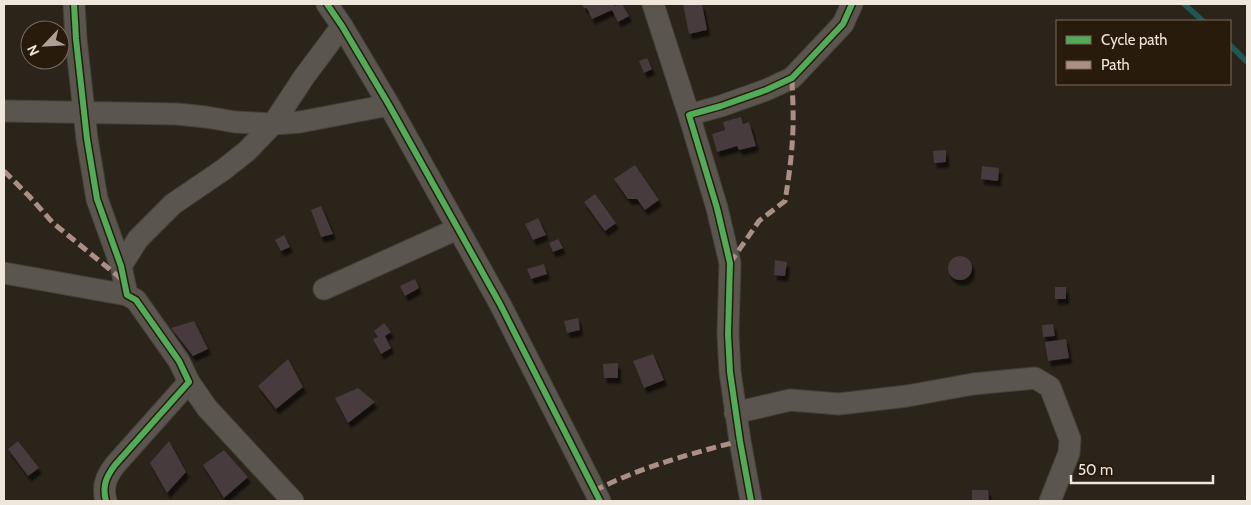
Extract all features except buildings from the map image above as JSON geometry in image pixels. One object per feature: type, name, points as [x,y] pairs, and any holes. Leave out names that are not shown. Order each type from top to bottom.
[{"type":"street","points":[[74,4],[87,139],[97,199],[121,266],[127,295]]},
{"type":"street","points":[[327,4],[389,105],[500,304],[600,501]]},
{"type":"street","points":[[653,4],[717,208],[730,264],[728,334],[730,372],[735,413],[751,501]]},
{"type":"street","points":[[689,115],[748,96],[792,78],[843,24],[852,4]]},
{"type":"street","points":[[121,266],[138,239],[173,204],[229,166],[247,151],[273,124],[304,77],[342,26]]},
{"type":"street","points":[[4,111],[176,114],[235,122],[273,124],[300,122],[389,105]]},
{"type":"street","points":[[324,289],[457,229]]},
{"type":"street","points":[[4,273],[127,295],[136,300],[179,361],[189,382],[206,408],[293,501]]},
{"type":"street","points":[[735,413],[790,400],[840,404],[907,396],[973,384],[1035,378],[1050,387],[1070,440],[1070,453],[1050,501]]},
{"type":"street","points":[[106,501],[104,489],[106,478],[115,465],[189,382]]},
{"type":"waterway","points":[[1184,4],[1202,20]]},
{"type":"waterway","points":[[1231,46],[1247,62]]},
{"type":"marked path","points":[[730,263],[759,221],[785,201],[792,143],[792,78]]},
{"type":"marked path","points":[[4,171],[53,223],[124,281]]},
{"type":"marked path","points":[[594,491],[647,468],[740,441]]},
{"type":"cycle path","points":[[74,4],[87,139],[97,199],[121,266],[127,295],[136,300],[179,361],[189,382],[112,469],[105,486],[106,501]]},
{"type":"cycle path","points":[[327,4],[389,105],[500,304],[600,501]]},
{"type":"cycle path","points":[[751,501],[730,372],[728,334],[730,263],[717,208],[689,115],[766,90],[792,78],[843,24],[852,4]]}]
